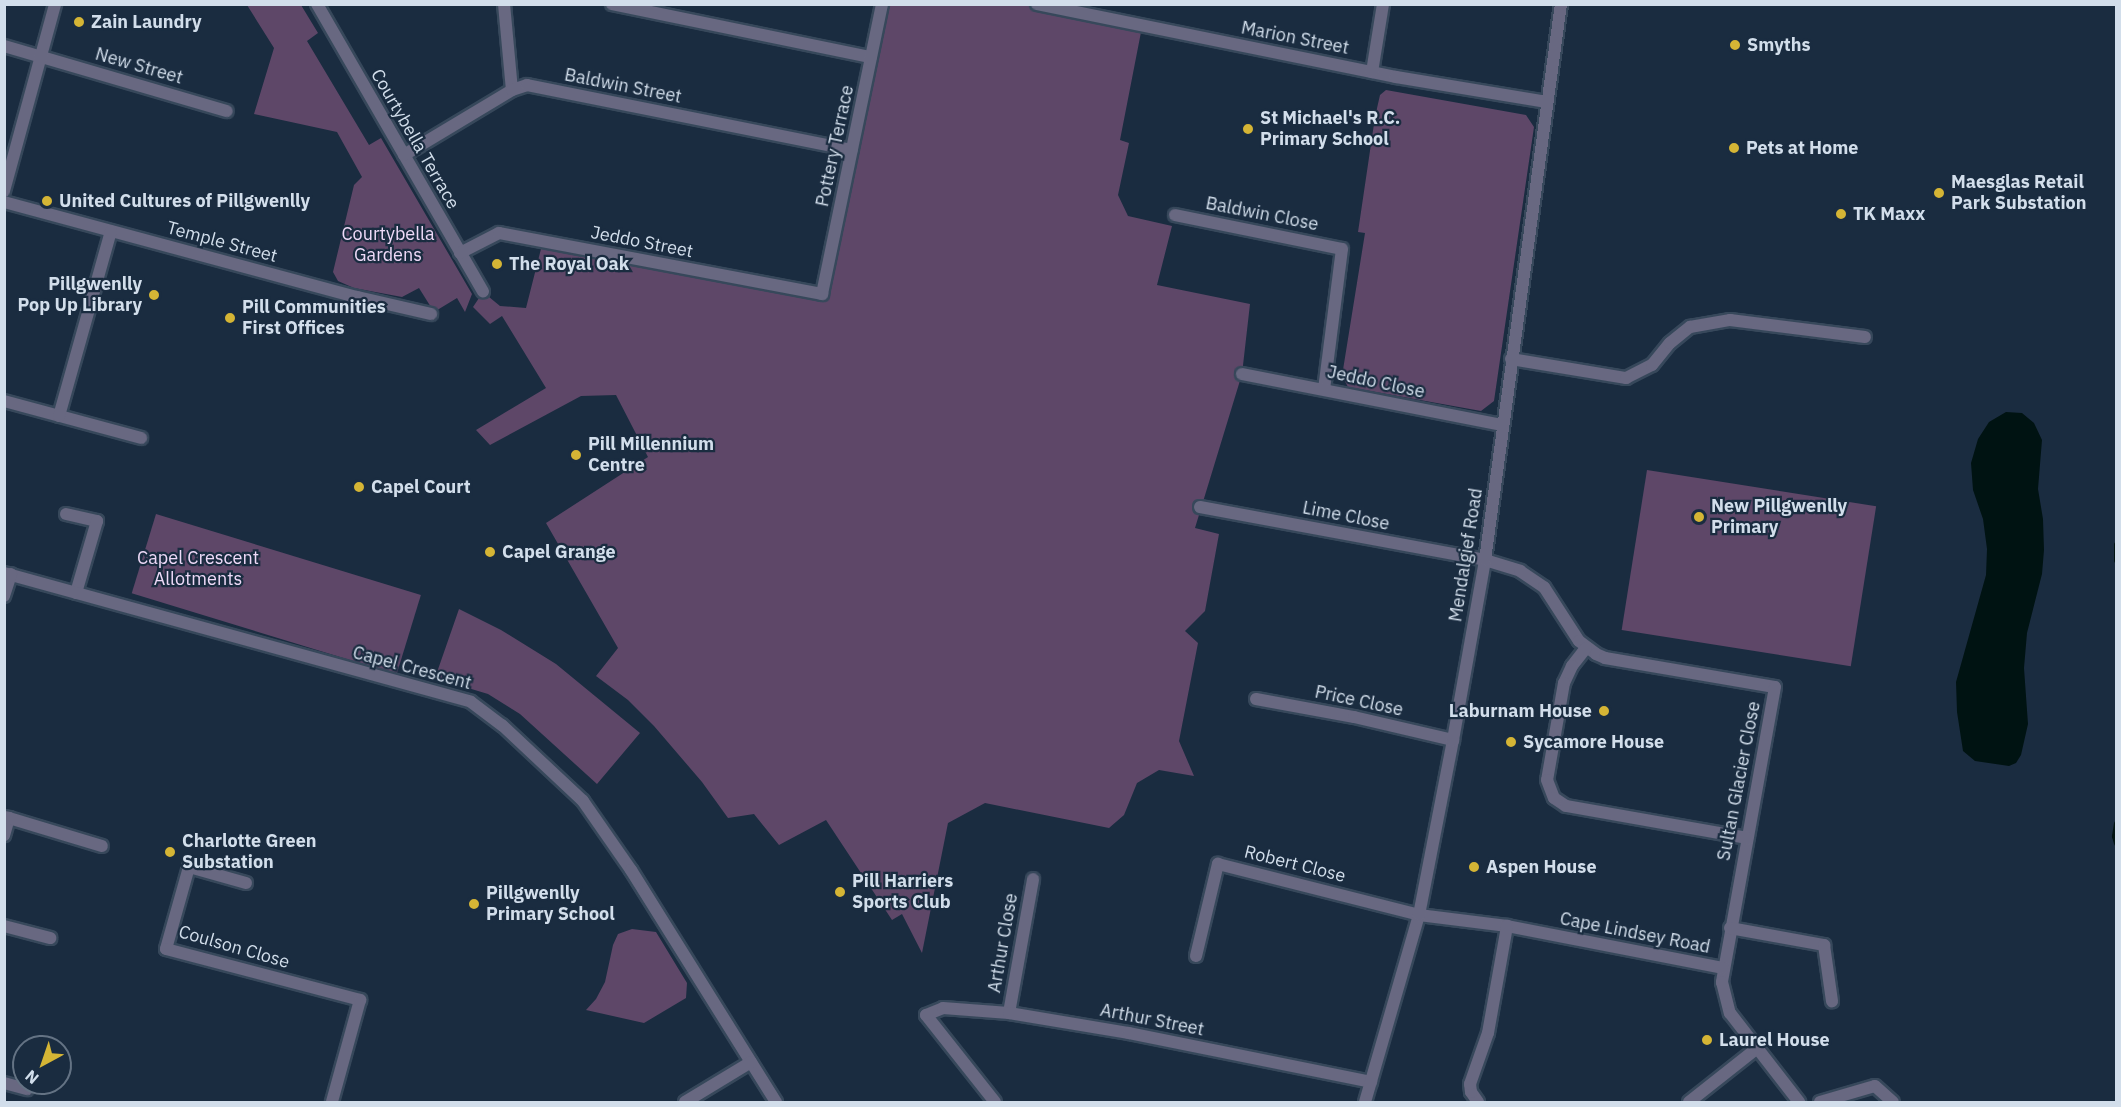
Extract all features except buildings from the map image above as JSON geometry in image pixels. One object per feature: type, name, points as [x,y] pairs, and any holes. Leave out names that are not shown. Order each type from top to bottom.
[{"type":"street","points":[[4,191],[55,4]]},
{"type":"street","name":"Courtybella Terrace","points":[[317,4],[483,291]]},
{"type":"street","points":[[504,4],[512,90]]},
{"type":"street","points":[[612,4],[872,57]]},
{"type":"street","name":"Pottery Terrace","points":[[822,294],[882,4]]},
{"type":"street","name":"Marion Street","points":[[1037,4],[1372,72],[1547,102]]},
{"type":"street","points":[[1372,72],[1383,4]]},
{"type":"street","name":"Mendalgief Road","points":[[1365,1102],[1419,915],[1453,740],[1485,560],[1561,4]]},
{"type":"street","name":"New Street","points":[[4,46],[227,111]]},
{"type":"street","name":"Baldwin Street","points":[[404,155],[512,90],[527,85],[852,150]]},
{"type":"street","name":"Temple Street","points":[[4,202],[357,297],[431,314]]},
{"type":"street","name":"Baldwin Close","points":[[1175,215],[1342,249],[1324,389]]},
{"type":"street","points":[[59,416],[111,231]]},
{"type":"street","name":"Jeddo Street","points":[[460,252],[499,232],[822,294]]},
{"type":"street","points":[[1511,359],[1626,378],[1652,365],[1670,343],[1690,327],[1730,320],[1865,337]]},
{"type":"street","name":"Jeddo Close","points":[[1242,374],[1503,425]]},
{"type":"street","points":[[4,401],[141,438]]},
{"type":"street","name":"Lime Close","points":[[1200,507],[1485,560]]},
{"type":"street","points":[[66,514],[97,521],[76,593]]},
{"type":"street","points":[[1485,560],[1520,571],[1544,587],[1586,648],[1572,666],[1564,683],[1547,780],[1554,798],[1566,806],[1747,838]]},
{"type":"street","points":[[4,596],[8,573]]},
{"type":"street","name":"Capel Crescent","points":[[8,573],[471,702],[502,725],[584,801],[631,870],[776,1102]]},
{"type":"street","name":"Sultan Glacier Close","points":[[1586,648],[1605,658],[1775,687],[1723,968]]},
{"type":"street","name":"Price Close","points":[[1256,699],[1354,717],[1453,740]]},
{"type":"street","points":[[4,835],[7,818],[102,846]]},
{"type":"street","name":"Robert Close","points":[[1196,956],[1218,864],[1419,915]]},
{"type":"street","name":"Coulson Close","points":[[246,883],[189,867],[166,949],[360,1000],[332,1102]]},
{"type":"street","name":"Arthur Close","points":[[1008,1013],[1033,879]]},
{"type":"street","name":"Cape Lindsey Road","points":[[1419,915],[1507,926],[1723,968],[1724,999],[1730,1013],[1799,1102]]},
{"type":"street","points":[[4,926],[50,938]]},
{"type":"street","points":[[1478,1102],[1471,1092],[1470,1084],[1488,1033],[1507,926]]},
{"type":"street","points":[[1730,928],[1824,945],[1832,1001]]},
{"type":"street","name":"Arthur Street","points":[[995,1102],[926,1015],[943,1008],[1008,1013],[1129,1034],[1371,1082]]},
{"type":"street","points":[[1689,1102],[1756,1049]]},
{"type":"street","points":[[685,1102],[751,1062]]},
{"type":"street","points":[[1820,1102],[1875,1086],[1893,1102]]},
{"type":"green space","name":"Courtybella Gardens","points":[[247,5],[301,5],[318,33],[307,41],[369,145],[381,138],[472,294],[465,312],[457,298],[434,312],[419,288],[402,297],[354,288],[338,281],[333,272],[354,185],[362,177],[337,132],[254,114],[274,48]]},
{"type":"green space","points":[[882,5],[1037,5],[1142,27],[1120,140],[1129,143],[1118,195],[1128,216],[1172,226],[1157,285],[1250,304],[1242,374],[1195,528],[1219,534],[1205,611],[1185,631],[1198,643],[1179,741],[1194,776],[1159,770],[1137,783],[1124,815],[1109,828],[985,803],[948,823],[922,953],[902,914],[892,920],[826,820],[779,845],[754,814],[728,818],[702,782],[654,726],[628,700],[596,676],[618,648],[546,523],[648,457],[616,395],[581,396],[490,445],[476,430],[546,388],[502,316],[490,324],[473,307],[483,292],[500,306],[526,308],[543,241],[822,294]]},
{"type":"green space","points":[[1386,90],[1526,115],[1534,127],[1494,401],[1481,411],[1348,387],[1342,376],[1365,233],[1358,232],[1375,117],[1380,95]]},
{"type":"green space","points":[[1647,470],[1876,506],[1851,666],[1622,630]]},
{"type":"green space","name":"Capel Crescent Allotments","points":[[156,514],[421,595],[397,674],[132,593]]},
{"type":"green space","points":[[459,609],[501,630],[556,664],[640,733],[597,784],[520,714],[488,694],[435,678]]},
{"type":"green space","points":[[632,929],[656,932],[687,983],[686,998],[644,1023],[586,1010],[596,999],[605,982],[613,945],[618,934]]},
{"type":"shaded area","points":[[2006,412],[2022,413],[2034,423],[2042,440],[2038,489],[2043,519],[2044,550],[2042,574],[2027,633],[2024,668],[2028,724],[2021,755],[2016,763],[2009,766],[1975,761],[1963,751],[1957,712],[1956,682],[1986,575],[1987,549],[1983,519],[1973,490],[1971,463],[1978,439],[1989,422]]},
{"type":"waterway","points":[[2116,544],[2116,560]]},
{"type":"waterway","points":[[2116,823],[2114,836],[2116,843]]},
{"type":"place","name":"Zain Laundry","points":[[79,22]]},
{"type":"place","name":"Smyths","points":[[1735,45]]},
{"type":"place","name":"St Michael's R.C. Primary School","points":[[1248,129]]},
{"type":"place","name":"Pets at Home","points":[[1734,148]]},
{"type":"place","name":"Maesglas Retail Park Substation","points":[[1939,193]]},
{"type":"place","name":"United Cultures of Pillgwenlly","points":[[47,201]]},
{"type":"place","name":"TK Maxx","points":[[1841,214]]},
{"type":"place","name":"The Royal Oak","points":[[497,264]]},
{"type":"place","name":"Pillgwenlly Pop Up Library","points":[[154,295]]},
{"type":"place","name":"Pill Communities First Offices","points":[[230,318]]},
{"type":"place","name":"Pill Millennium Centre","points":[[576,455]]},
{"type":"place","name":"Capel Court","points":[[359,487]]},
{"type":"place","name":"New Pillgwenlly Primary","points":[[1699,517]]},
{"type":"place","name":"Capel Grange","points":[[490,552]]},
{"type":"place","name":"Laburnam House","points":[[1604,711]]},
{"type":"place","name":"Sycamore House","points":[[1511,742]]},
{"type":"place","name":"Charlotte Green Substation","points":[[170,852]]},
{"type":"place","name":"Aspen House","points":[[1474,867]]},
{"type":"place","name":"Pill Harriers Sports Club","points":[[840,892]]},
{"type":"place","name":"Pillgwenlly Primary School","points":[[474,904]]},
{"type":"place","name":"Laurel House","points":[[1707,1040]]}]
